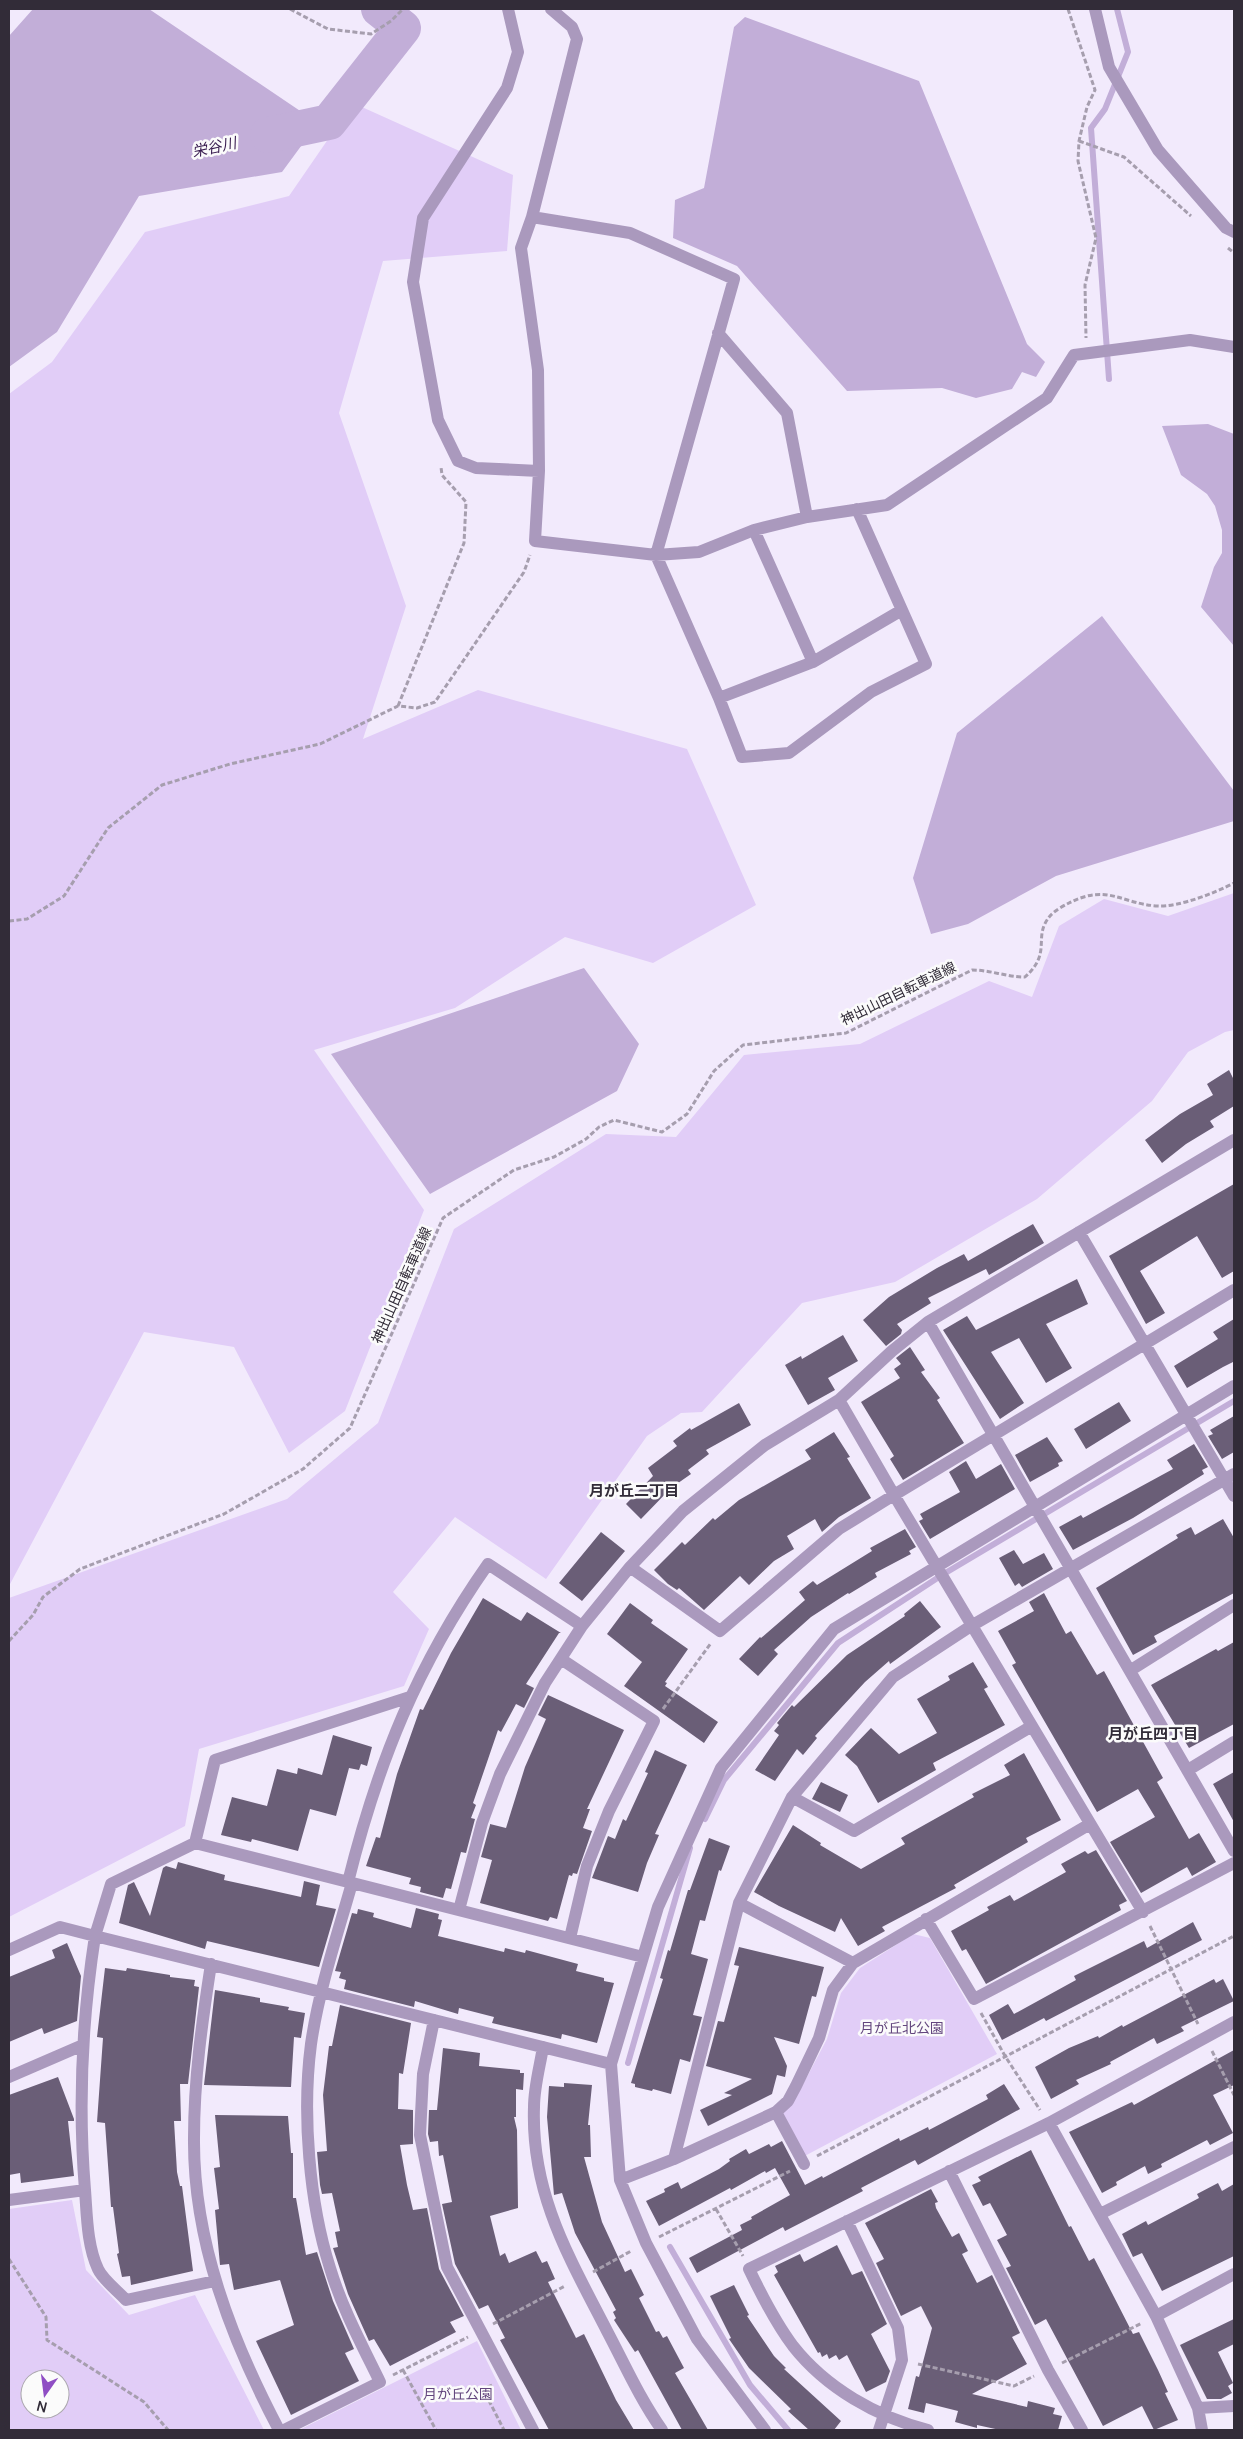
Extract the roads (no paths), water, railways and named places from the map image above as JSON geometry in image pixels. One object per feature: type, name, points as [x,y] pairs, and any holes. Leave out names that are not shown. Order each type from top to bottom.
[{"type":"street","points":[[508,9],[518,52],[507,88],[423,218],[413,282],[438,420],[458,461],[476,468],[538,471]]},
{"type":"street","points":[[551,9],[572,27],[577,39],[532,217],[521,248],[538,370],[538,471],[535,541],[656,555],[699,552],[754,530],[807,517],[887,505],[1047,398],[1074,355],[1190,340],[1234,347]]},
{"type":"street","points":[[1095,9],[1109,67],[1158,150],[1226,228],[1234,232]]},
{"type":"street","points":[[532,217],[630,233],[734,279],[656,555],[719,698],[742,756],[789,753],[871,692],[926,664],[857,509]]},
{"type":"street","points":[[718,334],[787,413],[807,517]]},
{"type":"street","points":[[754,530],[813,662]]},
{"type":"street","points":[[719,698],[813,662],[902,610]]},
{"type":"street","points":[[459,1910],[482,1824],[500,1774],[545,1684],[582,1626],[630,1567],[683,1511],[765,1445],[839,1400],[892,1351],[928,1322],[1234,1140]]},
{"type":"street","points":[[1079,1232],[1187,1414],[1230,1477],[1234,1496]]},
{"type":"street","points":[[630,1567],[720,1631],[839,1529],[994,1433],[1234,1290]]},
{"type":"street","points":[[928,1322],[1036,1505],[1234,1851]]},
{"type":"street","points":[[765,2430],[697,2339],[646,2243],[620,2180],[611,2064],[658,1907],[721,1768],[834,1629],[1234,1386]]},
{"type":"street","points":[[839,1400],[971,1626],[1143,1912]]},
{"type":"street","points":[[674,2159],[739,1903],[792,1797],[893,1677],[971,1626],[1230,1477]]},
{"type":"street","points":[[284,2430],[380,2382],[354,2329],[330,2268],[312,2194],[308,2109],[311,2044],[322,1992],[374,1789],[397,1724],[459,1605],[488,1564],[582,1626]]},
{"type":"street","points":[[1131,1670],[1234,1605]]},
{"type":"street","points":[[561,1659],[654,1721],[608,1810],[587,1866],[570,1938]]},
{"type":"street","points":[[194,1843],[215,1760],[410,1697]]},
{"type":"street","points":[[792,1797],[854,1831],[1032,1726]]},
{"type":"street","points":[[1188,1770],[1234,1742]]},
{"type":"street","points":[[620,2180],[674,2159],[776,2112],[788,2101],[819,2038],[833,1990],[853,1963],[1090,1824]]},
{"type":"street","points":[[215,2282],[126,2300],[98,2270],[88,2232],[81,2141],[83,2044],[88,1979],[95,1936],[111,1884],[194,1843],[643,1957]]},
{"type":"street","points":[[926,1919],[974,2000],[1234,1863]]},
{"type":"street","points":[[739,1903],[853,1963]]},
{"type":"street","points":[[9,1950],[60,1927],[611,2064]]},
{"type":"street","points":[[210,1964],[197,2056],[194,2140],[199,2207],[215,2282],[234,2333],[279,2430]]},
{"type":"street","points":[[434,2020],[423,2074],[420,2135],[446,2267],[533,2430]]},
{"type":"street","points":[[928,2430],[900,2423],[852,2399],[821,2374],[793,2346],[750,2269],[1049,2123],[1234,2022]]},
{"type":"street","points":[[9,2077],[83,2044]]},
{"type":"street","points":[[543,2047],[534,2106],[543,2193],[568,2257],[644,2403],[662,2430]]},
{"type":"street","points":[[776,2112],[804,2164]]},
{"type":"street","points":[[1049,2123],[1156,2316],[1198,2408],[1202,2430]]},
{"type":"street","points":[[1100,2214],[1234,2148]]},
{"type":"street","points":[[949,2172],[1048,2370],[1082,2430]]},
{"type":"street","points":[[9,2200],[85,2190]]},
{"type":"street","points":[[847,2221],[898,2328],[902,2360],[879,2430]]},
{"type":"street","points":[[1156,2316],[1234,2274]]},
{"type":"street","points":[[1198,2408],[1234,2406]]},
{"type":"water","points":[[33,9],[149,9],[318,123],[282,172],[139,196],[57,332],[9,367],[9,36]]},
{"type":"water","points":[[745,17],[919,81],[1027,344],[1045,362],[1036,377],[1022,372],[1012,389],[976,398],[942,388],[847,391],[737,266],[673,238],[675,200],[704,188],[734,27]]},
{"type":"water","points":[[1208,424],[1234,434],[1234,646],[1201,607],[1214,567],[1222,553],[1222,530],[1215,506],[1207,494],[1181,475],[1162,426]]},
{"type":"water","points":[[1102,616],[1234,791],[1234,821],[1056,876],[968,924],[931,934],[913,878],[957,733]]},
{"type":"water","points":[[584,968],[639,1044],[617,1091],[430,1194],[331,1054]]},
{"type":"waterway","name":"栄谷川","points":[[268,135],[329,122],[403,28],[379,9]]},
{"type":"waterway","points":[[1109,379],[1091,128],[1105,109],[1128,52],[1117,9]]},
{"type":"waterway","points":[[705,1819],[724,1780],[838,1643],[942,1575],[1234,1401]]},
{"type":"waterway","points":[[628,2063],[690,1848]]},
{"type":"waterway","points":[[670,2247],[750,2385],[788,2430]]},
{"type":"district","name":"月が丘二丁目","points":[[634,1490]]},
{"type":"district","name":"月が丘四丁目","points":[[1153,1733]]},
{"type":"park label","name":"月が丘北公園","points":[[902,2027]]},
{"type":"park label","name":"月が丘公園","points":[[458,2393]]}]
